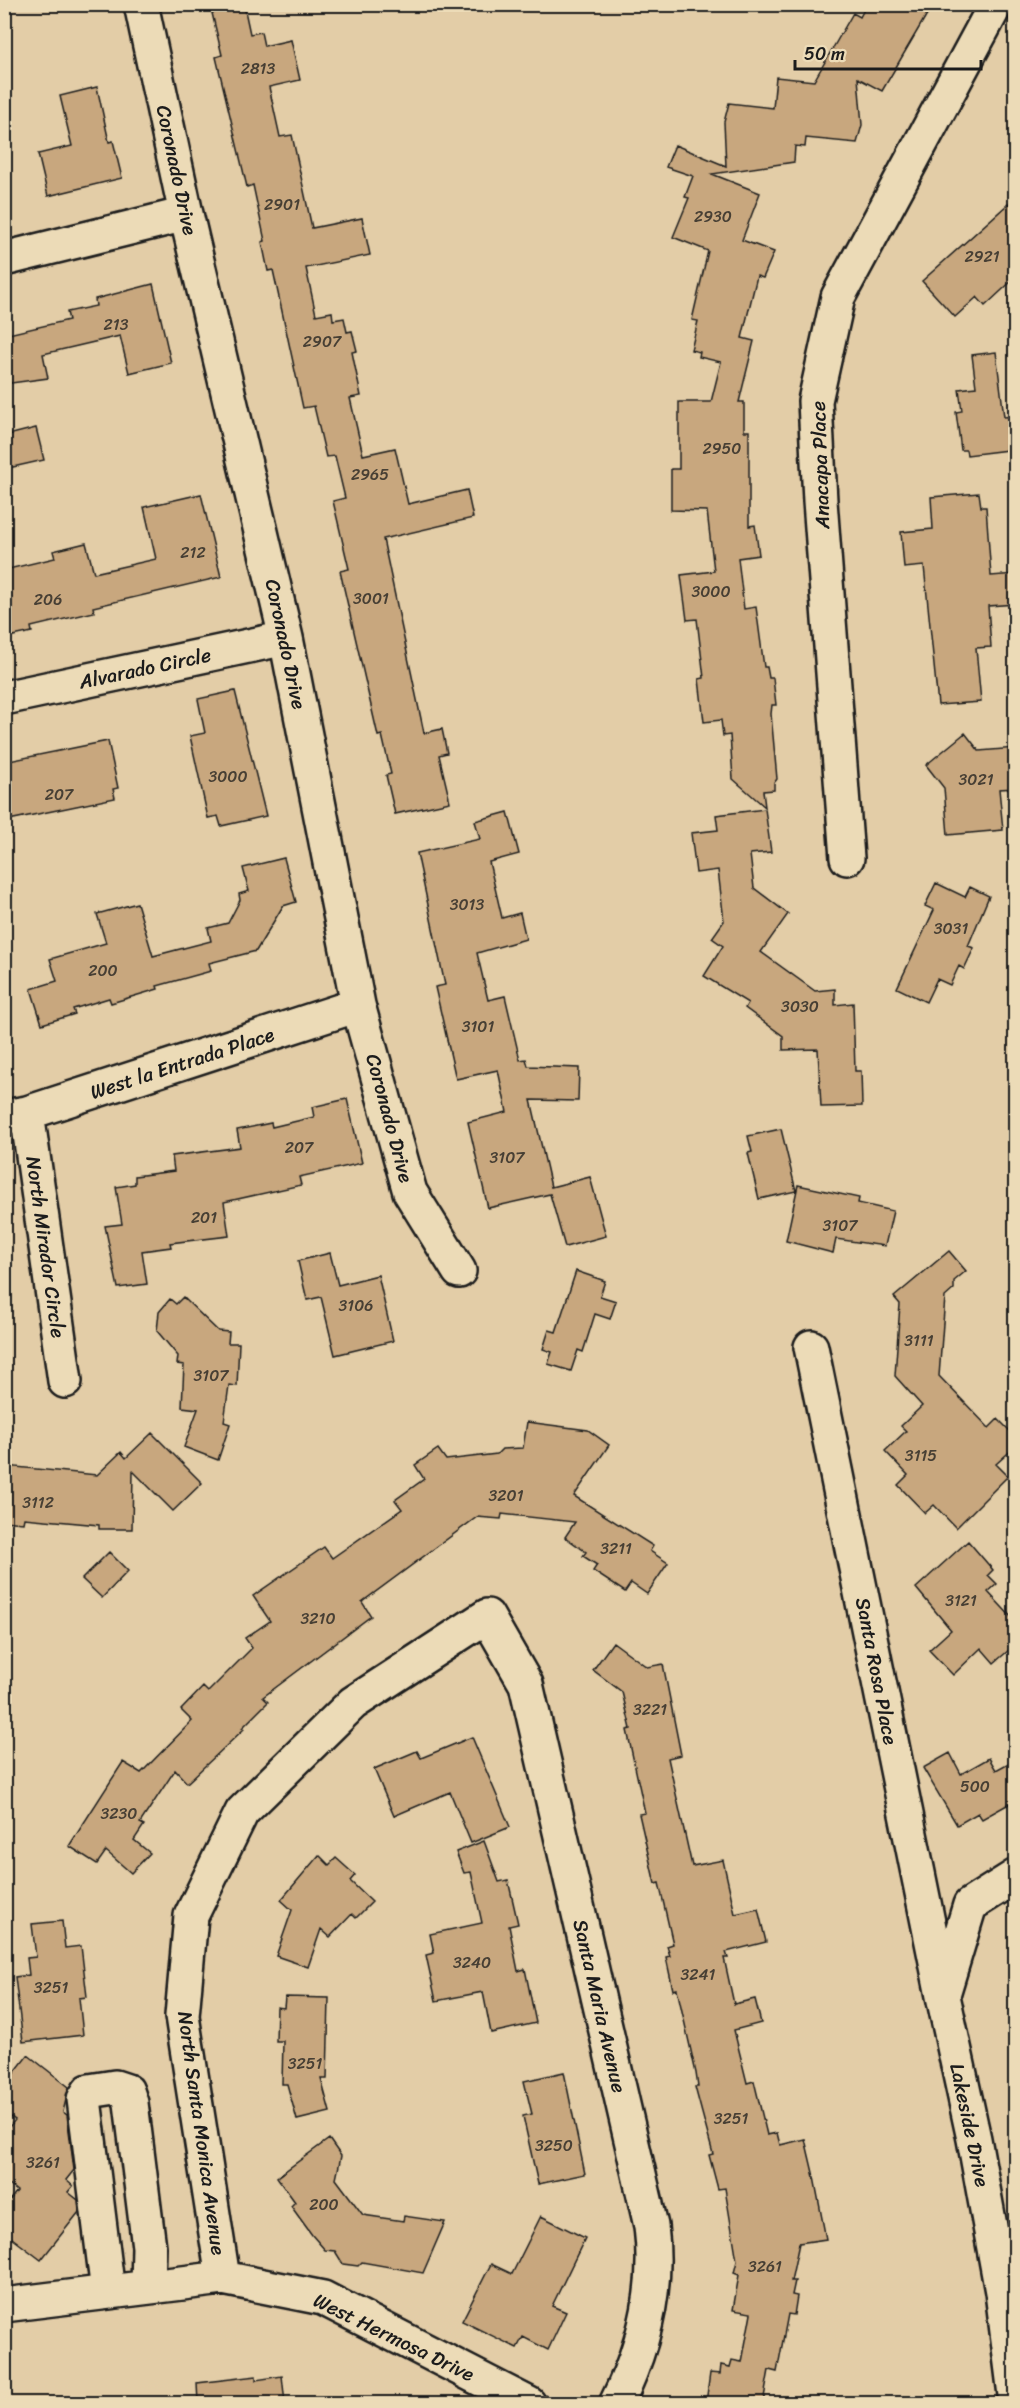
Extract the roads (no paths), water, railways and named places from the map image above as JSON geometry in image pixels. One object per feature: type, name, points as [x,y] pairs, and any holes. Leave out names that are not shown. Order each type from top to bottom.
[{"type":"street","name":"Coronado Drive","points":[[141,4],[186,214],[286,638],[358,1005],[410,1192],[459,1271]]},
{"type":"street","name":"Anacapa Place","points":[[847,858],[820,501],[815,401],[838,297],[996,4]]},
{"type":"street","points":[[4,259],[186,214]]},
{"type":"street","name":"Alvarado Circle","points":[[4,698],[286,638]]},
{"type":"street","name":"West la Entrada Place","points":[[16,1115],[358,1005]]},
{"type":"street","name":"North Mirador Circle","points":[[16,1115],[65,1381]]},
{"type":"street","name":"Santa Rosa Place","points":[[811,1347],[943,1996]]},
{"type":"street","name":"North Santa Monica Avenue","points":[[223,2278],[182,2016],[191,1916],[242,1812],[353,1704],[487,1616]]},
{"type":"street","name":"Santa Maria Avenue","points":[[487,1616],[526,1684],[651,2226],[654,2270],[648,2315],[631,2372],[616,2403]]},
{"type":"street","name":"Lakeside Drive","points":[[1016,1876],[970,1905],[943,1996],[974,2139],[1000,2281],[1016,2403]]},
{"type":"street","points":[[108,2292],[84,2099],[89,2091],[115,2087],[127,2091],[131,2103],[149,2247],[148,2287]]},
{"type":"street","name":"West Hermosa Drive","points":[[4,2305],[223,2278],[323,2298],[529,2403]]}]
